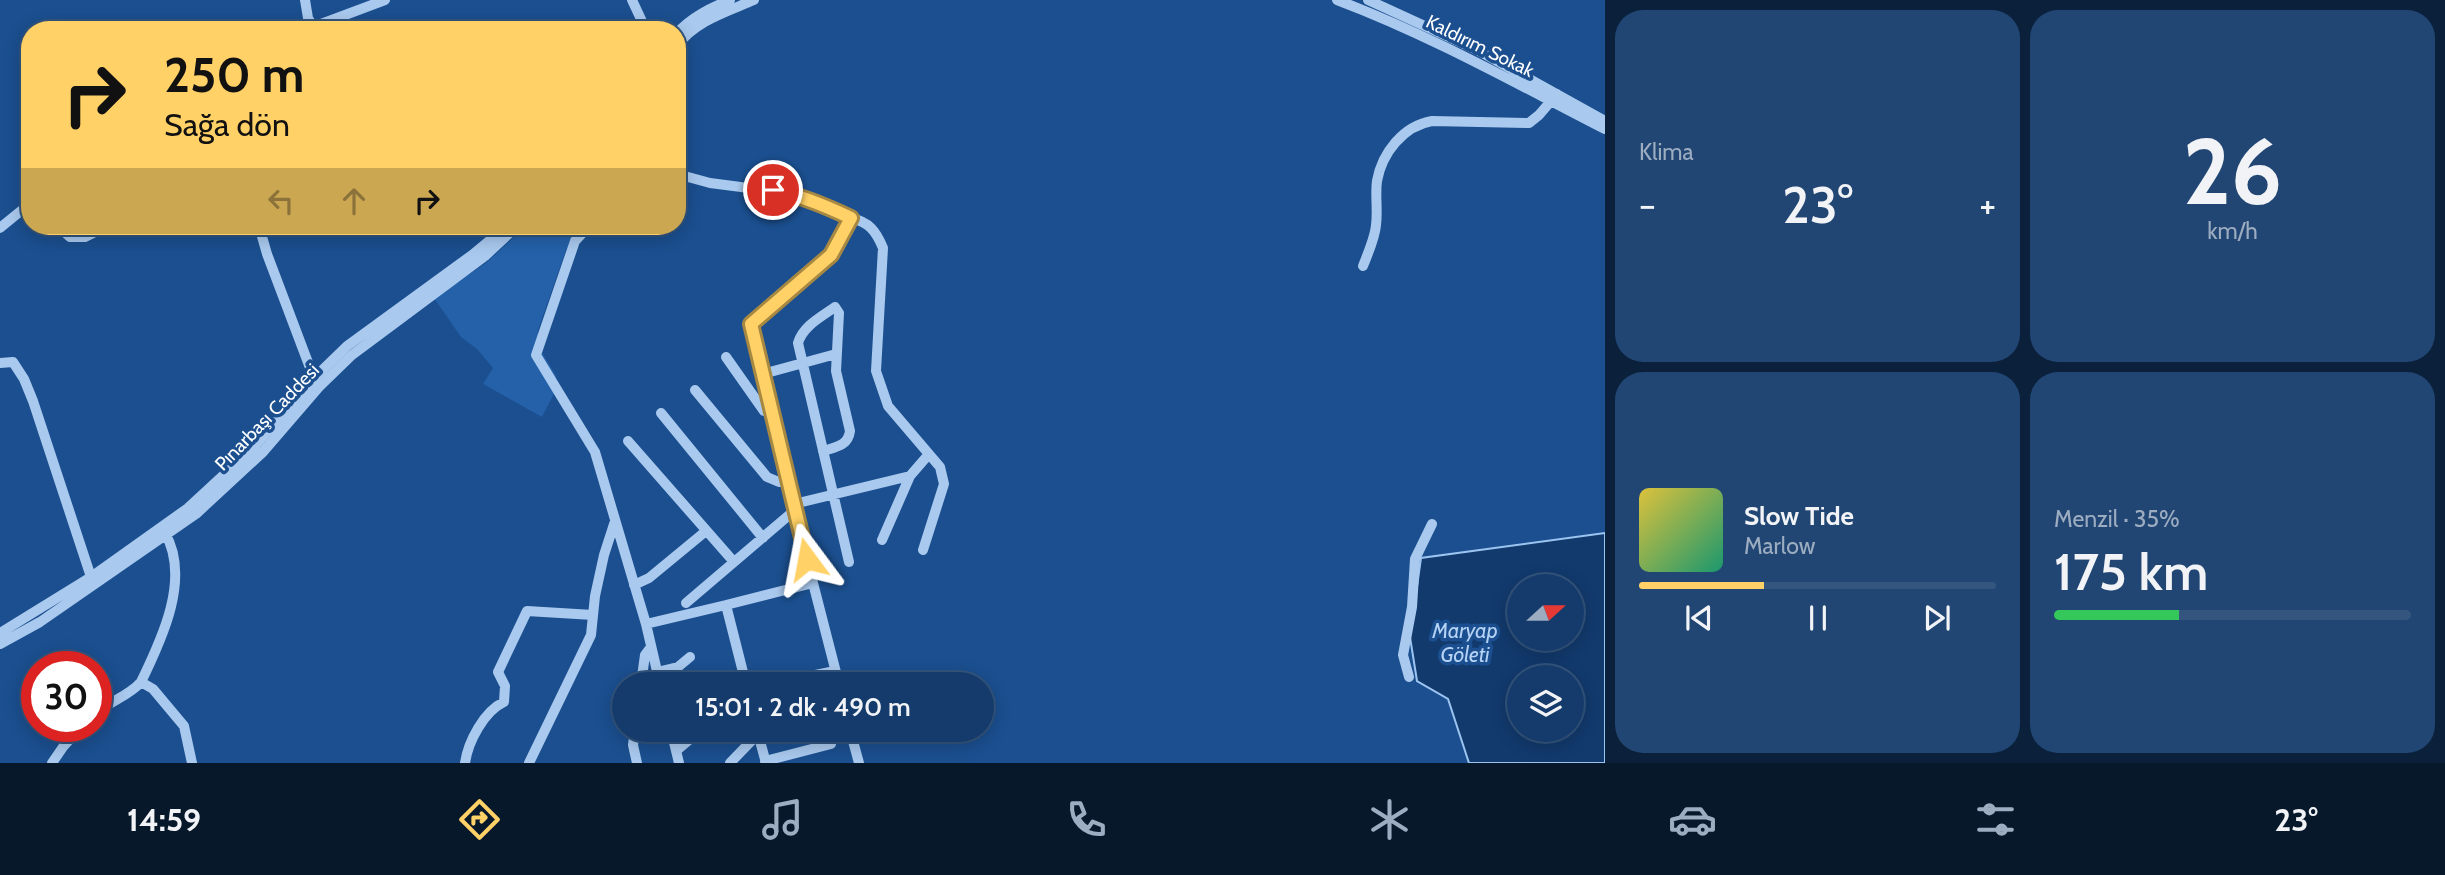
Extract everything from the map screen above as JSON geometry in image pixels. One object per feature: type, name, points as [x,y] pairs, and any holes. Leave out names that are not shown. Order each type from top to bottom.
[{"type":"street","points":[[305,0],[310,21]]},
{"type":"street","points":[[331,21],[385,0]]},
{"type":"street","points":[[632,0],[642,21]]},
{"type":"street","points":[[686,23],[718,2],[730,0]]},
{"type":"street","points":[[686,34],[697,25],[754,0]]},
{"type":"street","name":"Kaldırım Sokak","points":[[1337,0],[1464,56],[1527,90],[1555,97],[1605,121]]},
{"type":"street","points":[[1369,12],[1375,1]]},
{"type":"street","name":"Kaldırım Sokak","points":[[1375,1],[1465,43],[1605,129]]},
{"type":"street","points":[[1363,266],[1376,229],[1377,183],[1382,166],[1391,148],[1403,135],[1421,124],[1433,121],[1529,122],[1555,97]]},
{"type":"street","points":[[686,176],[710,183],[788,192],[864,221],[878,235],[883,248],[876,371],[888,406],[940,467],[944,484],[923,550]]},
{"type":"street","points":[[0,228],[21,211]]},
{"type":"street","points":[[830,672],[835,671],[751,324],[831,255],[851,218]]},
{"type":"street","points":[[68,235],[89,235]]},
{"type":"street","points":[[262,235],[316,383]]},
{"type":"street","points":[[0,644],[40,622],[164,532],[254,447],[359,337],[497,235]]},
{"type":"street","name":"Pınarbaşı Caddesi","points":[[316,383],[485,256],[507,235]]},
{"type":"street","points":[[581,235],[575,242],[536,355],[595,452],[646,624],[657,672],[678,667],[690,657]]},
{"type":"street","points":[[823,451],[843,445],[849,438],[850,431],[836,371],[839,313],[835,307],[809,325],[798,343],[800,363],[849,562]]},
{"type":"street","points":[[762,374],[836,354]]},
{"type":"street","points":[[726,357],[764,411],[772,413]]},
{"type":"street","points":[[0,363],[13,362],[33,401],[91,578]]},
{"type":"street","points":[[695,390],[767,477],[779,482],[788,480]]},
{"type":"street","points":[[661,413],[763,538]]},
{"type":"street","points":[[628,441],[734,562]]},
{"type":"street","points":[[882,540],[910,476],[929,454]]},
{"type":"street","points":[[686,603],[763,538],[795,507],[834,494],[910,476]]},
{"type":"street","points":[[529,763],[591,635],[604,555],[615,521]]},
{"type":"street","points":[[1409,677],[1403,654],[1412,607],[1415,559],[1432,524]]},
{"type":"street","points":[[634,585],[649,578],[706,531]]},
{"type":"street","points":[[0,633],[164,532]]},
{"type":"street","points":[[112,701],[129,693],[141,682],[164,630],[173,600],[173,546],[164,532]]},
{"type":"street","points":[[646,624],[813,583]]},
{"type":"street","points":[[726,605],[743,672]]},
{"type":"street","points":[[465,763],[467,752],[480,727],[494,707],[504,702],[505,686],[498,672],[527,611],[593,615]]},
{"type":"street","points":[[643,672],[645,655],[651,647]]},
{"type":"street","points":[[141,682],[153,689],[184,726],[192,763]]},
{"type":"street","points":[[52,763],[69,742]]},
{"type":"street","points":[[633,742],[637,763]]},
{"type":"street","points":[[674,742],[679,763]]},
{"type":"street","points":[[676,751],[687,742]]},
{"type":"street","points":[[730,763],[749,742]]},
{"type":"street","points":[[760,742],[765,762],[831,744]]},
{"type":"street","points":[[853,742],[859,763]]},
{"type":"shaded area","points":[[516,235],[575,235],[566,250],[538,330],[540,349],[556,376],[557,388],[542,417],[483,384],[493,368],[477,349],[461,337],[434,298],[486,263]]},
{"type":"water","name":"Maryap Göleti","points":[[1605,533],[1605,763],[1469,763],[1448,699],[1417,681],[1410,637],[1421,558]]},
{"type":"route","points":[[773,190],[788,192],[851,218],[831,255],[751,324],[807,559]]}]
